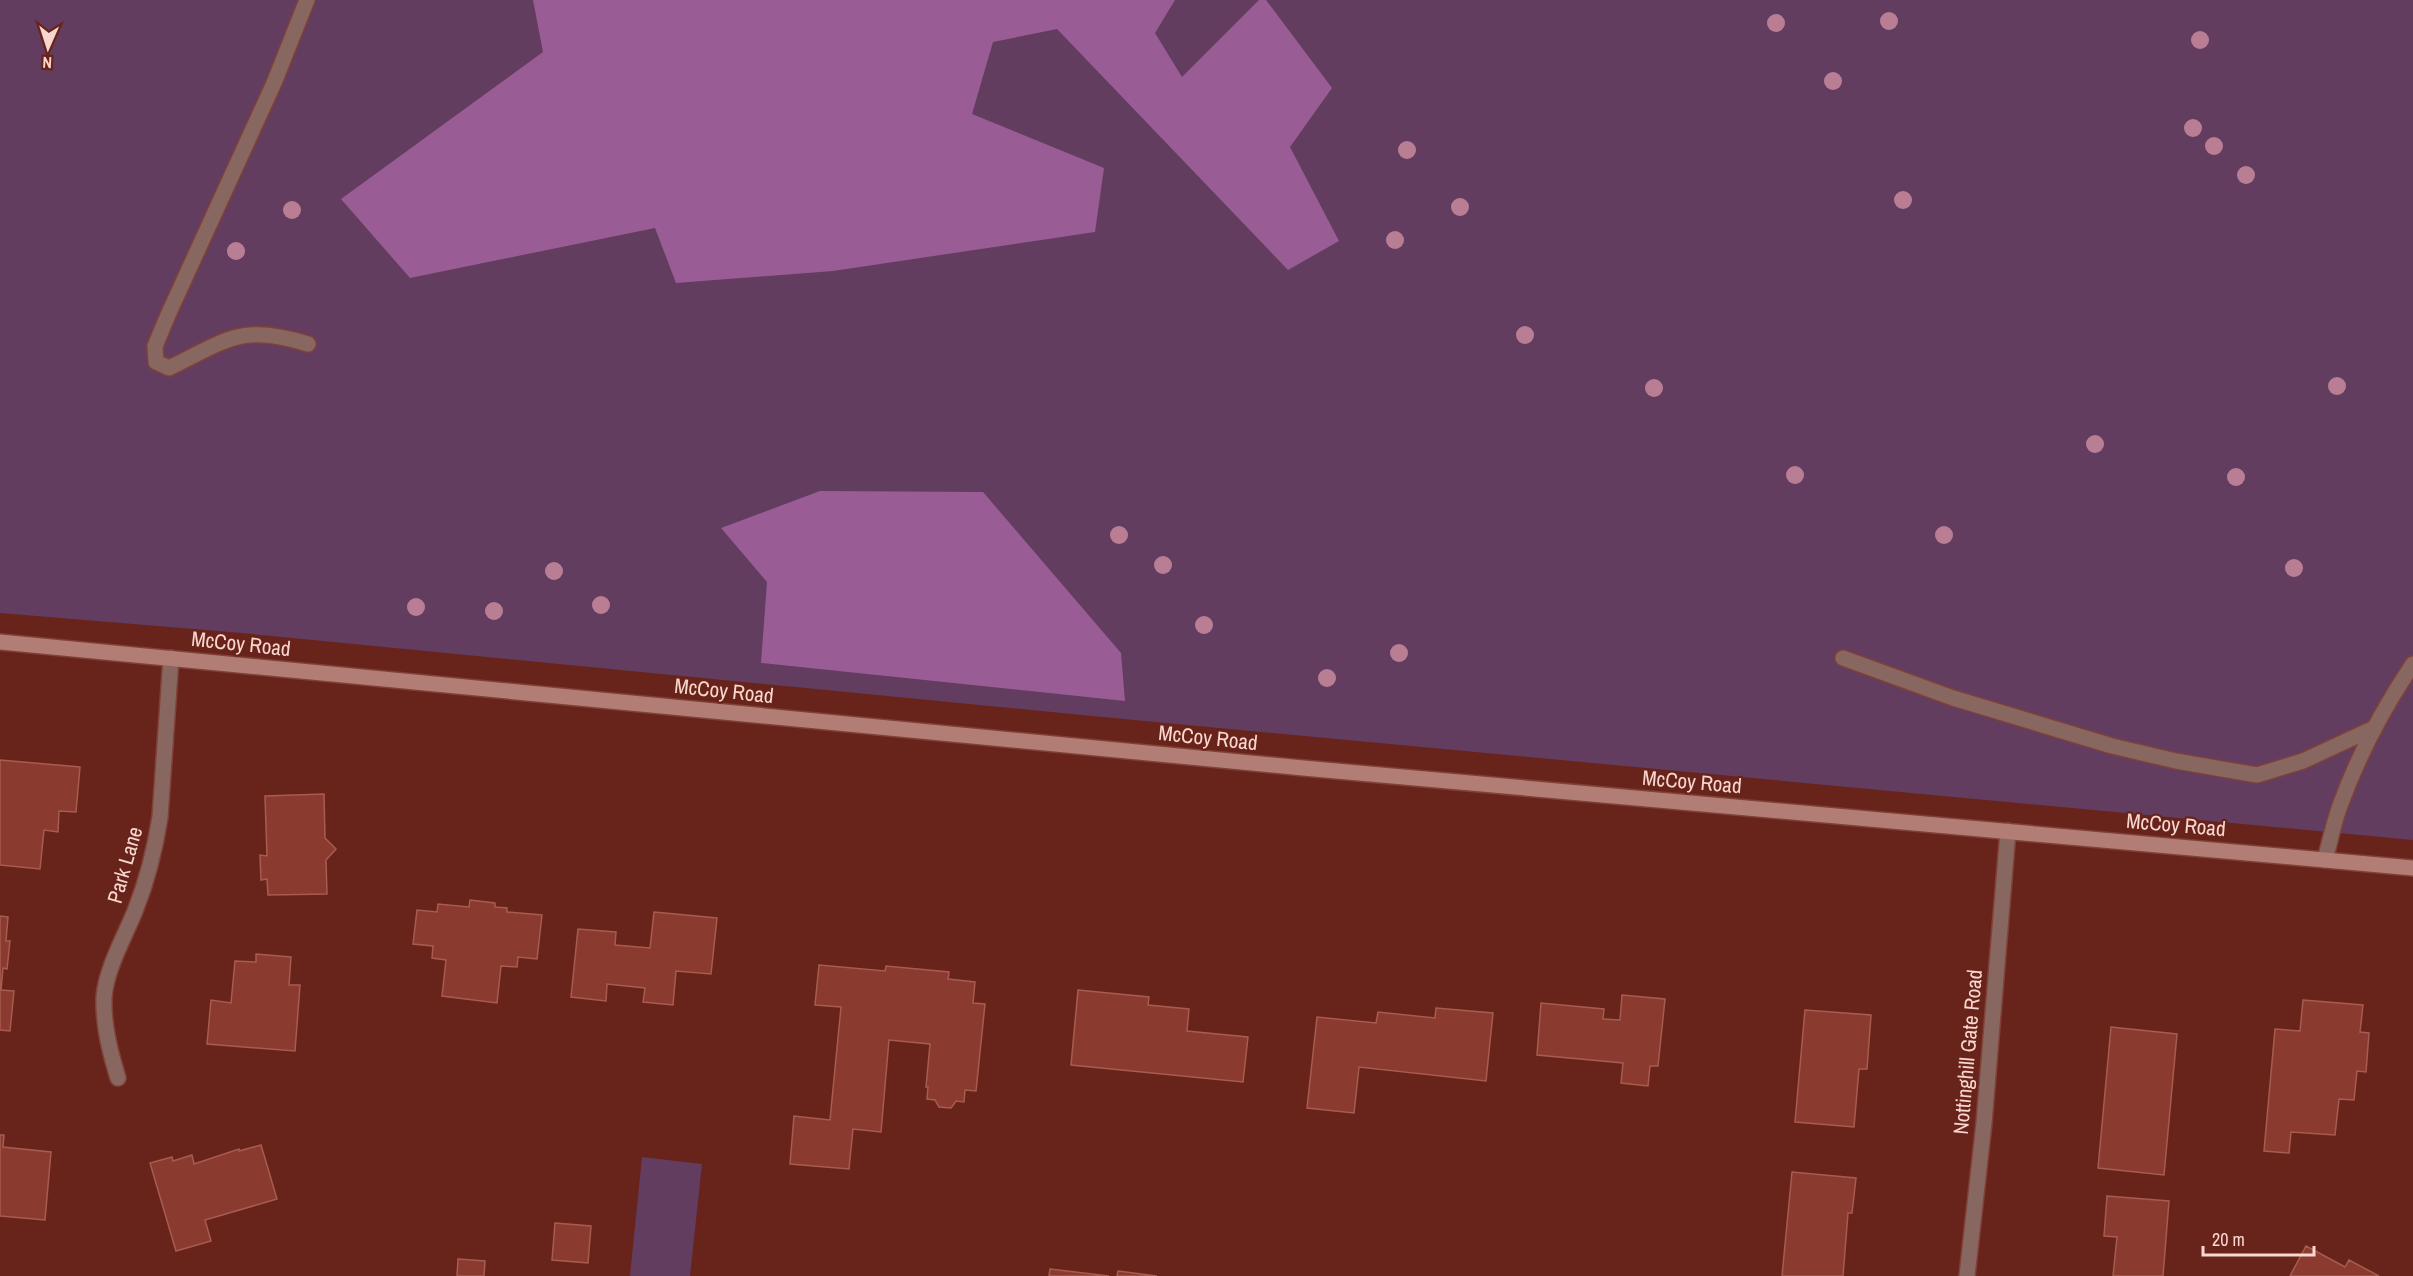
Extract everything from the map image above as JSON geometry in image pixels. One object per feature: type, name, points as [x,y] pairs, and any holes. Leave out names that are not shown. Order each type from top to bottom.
[{"type":"main road","name":"McCoy Road","points":[[0,642],[1303,768],[2413,868]]},
{"type":"street","points":[[307,0],[273,82],[155,346],[156,362],[169,368],[219,342],[250,333],[278,335],[308,344]]},
{"type":"street","name":"Park Lane","points":[[118,1078],[108,1044],[104,996],[118,950],[135,911],[157,840],[171,658]]},
{"type":"street","points":[[1843,658],[1953,698],[2112,746],[2176,761],[2257,775],[2303,761],[2374,728]]},
{"type":"street","points":[[2325,860],[2340,804],[2374,728],[2413,664]]},
{"type":"street","name":"Nottinghill Gate Road","points":[[1967,1276],[1984,1123],[2008,831]]},
{"type":"shaded area","points":[[0,0],[2413,0],[2413,840],[1134,720],[242,633],[0,613]]},
{"type":"shaded area","points":[[533,0],[1175,0],[1155,33],[1182,77],[1259,0],[1266,0],[1332,88],[1290,147],[1339,241],[1288,270],[1057,29],[993,42],[972,114],[1104,168],[1095,232],[833,271],[676,283],[655,228],[410,278],[341,199],[543,52]]},
{"type":"shaded area","points":[[820,491],[983,492],[1121,653],[1125,701],[761,663],[767,582],[721,528]]},
{"type":"shaded area","points":[[642,1157],[702,1164],[690,1276],[630,1276]]},
{"type":"building","points":[[0,760],[80,767],[76,812],[59,811],[58,832],[44,830],[40,869],[0,865]]},
{"type":"building","points":[[324,794],[325,838],[336,849],[326,860],[327,894],[268,895],[267,879],[261,880],[260,855],[267,856],[265,796]]},
{"type":"building","points":[[470,900],[495,903],[495,907],[507,908],[507,912],[542,915],[537,959],[518,957],[517,967],[501,966],[497,1003],[442,996],[446,960],[432,958],[433,946],[413,944],[417,910],[437,912],[438,904],[469,907]]},
{"type":"building","points":[[654,912],[717,918],[711,974],[676,971],[673,1005],[643,1002],[645,988],[607,984],[606,1001],[571,997],[578,929],[616,932],[615,945],[650,948]]},
{"type":"building","points":[[0,916],[8,917],[6,941],[10,941],[7,969],[3,968],[1,990],[14,991],[10,1031],[0,1030]]},
{"type":"building","points":[[256,954],[291,957],[289,985],[300,985],[295,1051],[207,1044],[211,1000],[231,1003],[235,961],[256,962]]},
{"type":"building","points":[[819,965],[885,971],[886,966],[949,972],[948,979],[975,982],[973,1003],[985,1004],[976,1091],[965,1090],[964,1102],[956,1101],[951,1108],[939,1107],[935,1100],[927,1099],[930,1044],[889,1040],[881,1132],[853,1129],[849,1169],[790,1164],[794,1116],[830,1120],[841,1007],[815,1005]]},
{"type":"building","points":[[1078,990],[1149,997],[1148,1005],[1189,1009],[1187,1031],[1248,1037],[1243,1082],[1071,1065]]},
{"type":"building","points":[[1622,995],[1665,999],[1658,1066],[1650,1066],[1648,1086],[1621,1083],[1623,1063],[1537,1055],[1541,1003],[1604,1009],[1603,1019],[1620,1020]]},
{"type":"building","points":[[2303,1000],[2363,1005],[2360,1032],[2369,1033],[2366,1072],[2357,1071],[2354,1100],[2339,1099],[2335,1135],[2291,1132],[2289,1153],[2264,1151],[2275,1029],[2300,1031]]},
{"type":"building","points":[[1436,1008],[1493,1013],[1486,1081],[1359,1067],[1354,1113],[1307,1108],[1317,1017],[1376,1023],[1378,1012],[1435,1018]]},
{"type":"building","points":[[1805,1010],[1871,1015],[1867,1069],[1859,1069],[1854,1127],[1795,1122]]},
{"type":"building","points":[[2111,1027],[2177,1034],[2164,1175],[2098,1168]]},
{"type":"building","points":[[0,1135],[4,1135],[3,1147],[51,1152],[45,1220],[0,1216]]},
{"type":"building","points":[[261,1145],[277,1199],[205,1220],[211,1241],[176,1251],[150,1163],[172,1157],[173,1161],[192,1155],[194,1164],[239,1149],[239,1151]]},
{"type":"building","points":[[1792,1172],[1856,1178],[1852,1213],[1848,1213],[1843,1276],[1782,1276]]},
{"type":"building","points":[[2107,1196],[2169,1201],[2163,1276],[2113,1276],[2117,1237],[2104,1236]]},
{"type":"building","points":[[555,1223],[591,1226],[588,1263],[552,1260]]},
{"type":"building","points":[[2306,1246],[2345,1267],[2349,1260],[2379,1276],[2290,1276]]},
{"type":"building","points":[[458,1259],[485,1261],[484,1276],[457,1276]]},
{"type":"building","points":[[1050,1269],[1109,1276],[1049,1276]]},
{"type":"building","points":[[1118,1271],[1157,1276],[1117,1276]]}]
